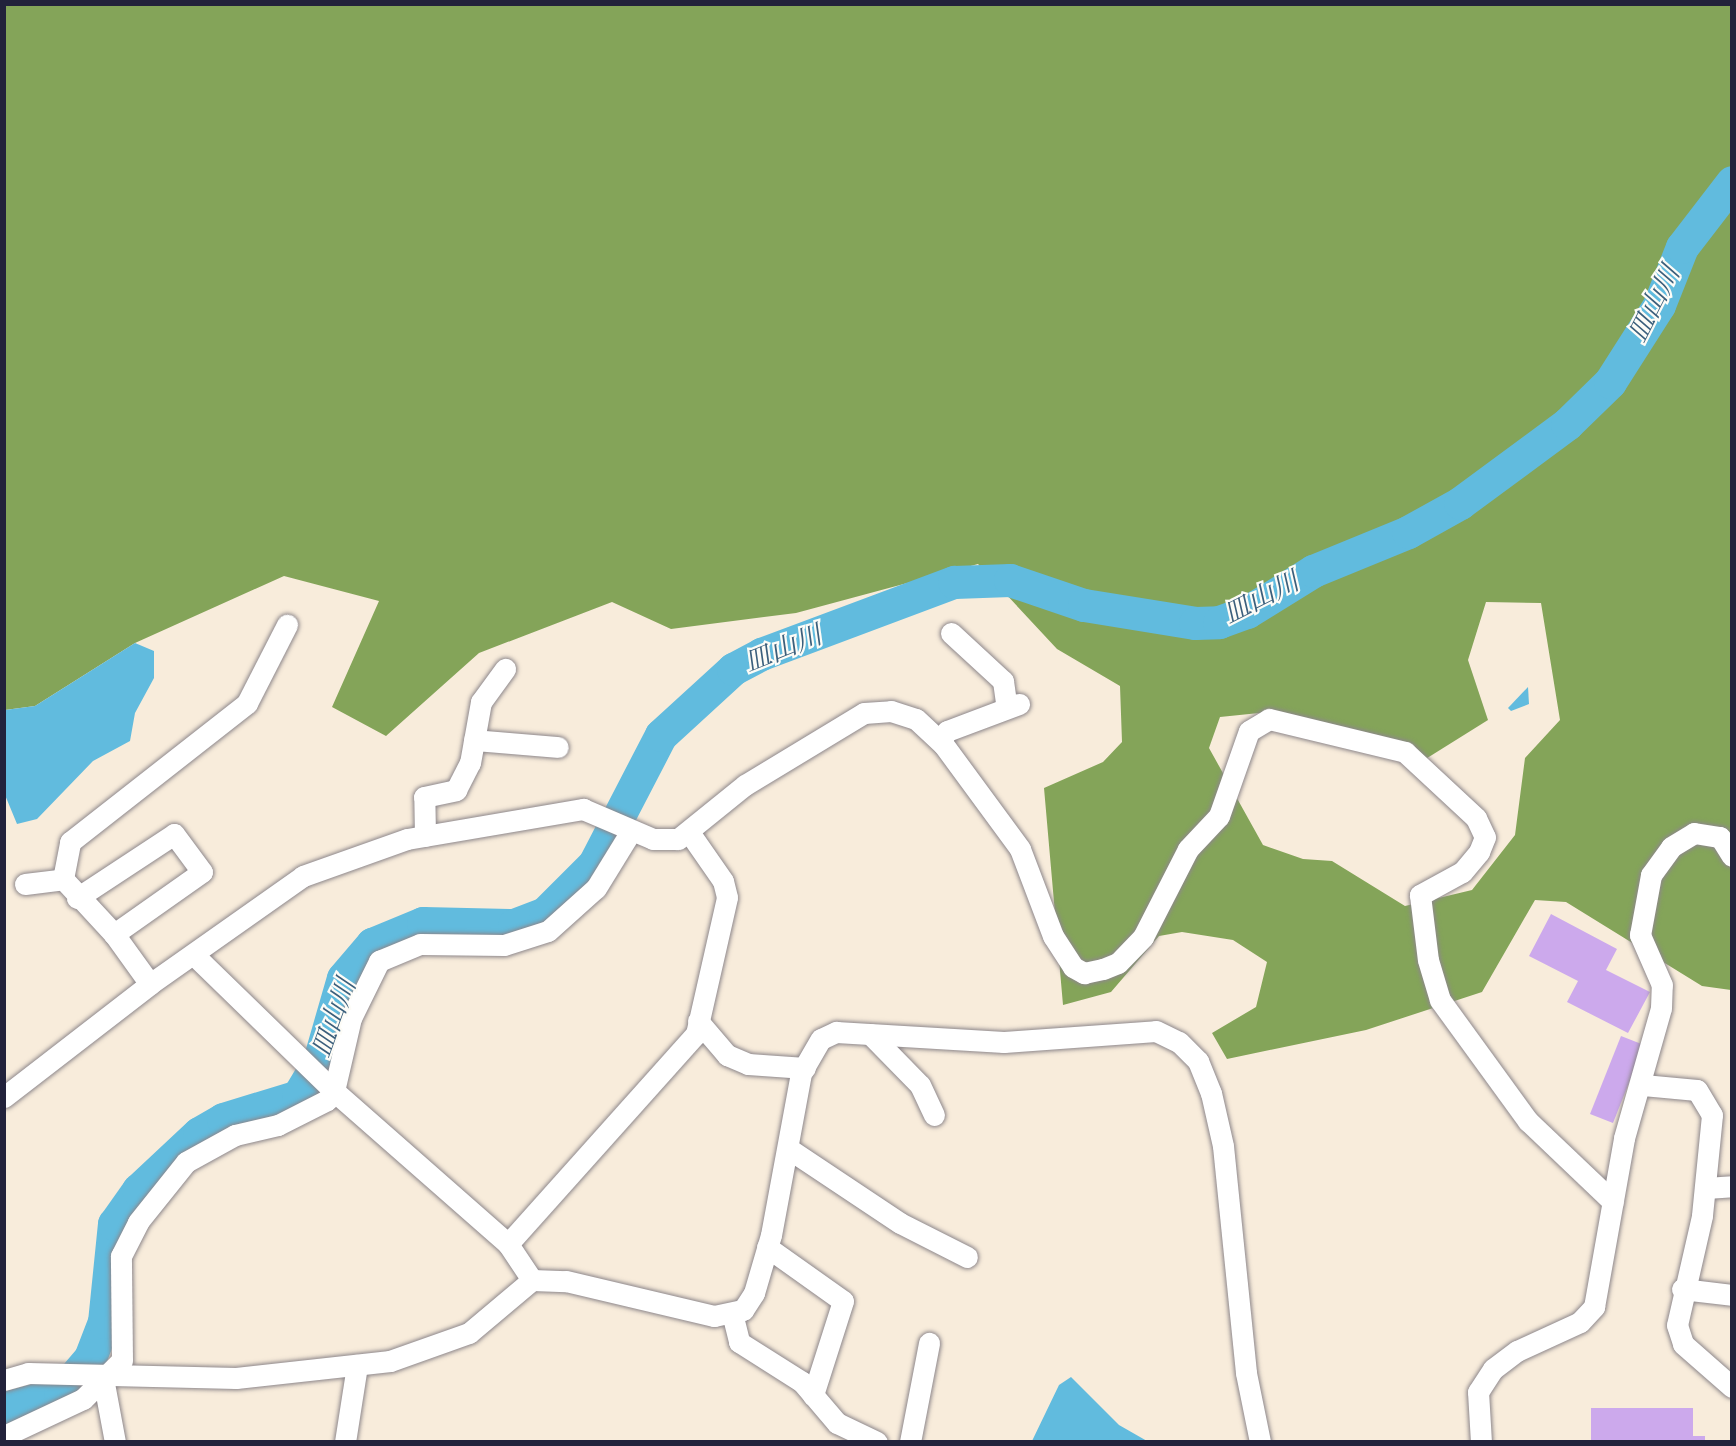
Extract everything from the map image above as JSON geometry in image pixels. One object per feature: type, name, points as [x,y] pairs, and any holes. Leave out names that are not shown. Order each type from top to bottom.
[{"type":"street","points":[[150,984],[114,934],[77,898],[63,879],[70,842],[247,703],[287,625]]},
{"type":"street","points":[[940,741],[948,731],[1013,706],[1003,681],[951,633]]},
{"type":"street","points":[[424,836],[424,797],[456,790],[474,740],[481,702],[505,669]]},
{"type":"street","points":[[4,1097],[150,984],[303,876],[424,836],[583,809],[654,839],[678,839],[745,785],[864,713],[891,711],[916,719],[940,741],[974,779],[1020,849],[1053,936],[1073,967],[1084,973],[1118,963],[1143,937],[1188,849],[1219,816],[1232,773],[1257,721],[1305,726],[1405,752],[1476,818],[1485,837],[1462,872],[1420,895],[1428,960],[1440,1000],[1528,1121],[1612,1202]]},
{"type":"street","points":[[474,740],[558,747]]},
{"type":"street","points":[[4,1436],[83,1399],[122,1360],[121,1256],[138,1222],[186,1162],[235,1135],[308,1113],[334,1091],[351,1018],[379,961],[420,944],[504,945],[548,931],[596,888],[631,831]]},
{"type":"street","points":[[508,1244],[696,1034],[727,897],[723,881],[689,832]]},
{"type":"street","points":[[1481,1442],[1478,1392],[1493,1369],[1517,1351],[1580,1322],[1594,1306],[1624,1138],[1643,1085],[1661,1008],[1662,985],[1640,936],[1651,875],[1671,847],[1694,833],[1720,837],[1731,856]]},
{"type":"street","points":[[77,898],[174,834],[202,872],[114,934]]},
{"type":"street","points":[[25,884],[63,879]]},
{"type":"street","points":[[194,955],[334,1091],[508,1244],[532,1280]]},
{"type":"street","points":[[698,1021],[727,1055],[748,1064],[805,1068]]},
{"type":"street","points":[[4,1380],[28,1373],[103,1378],[236,1378],[390,1361],[453,1341],[532,1280],[566,1281],[714,1316],[743,1310],[754,1293],[767,1247],[805,1068],[821,1039],[836,1032],[1004,1042],[1156,1032],[1192,1055],[1211,1093],[1223,1146],[1246,1372],[1260,1442]]},
{"type":"street","points":[[870,1035],[920,1086],[934,1115]]},
{"type":"street","points":[[1643,1085],[1697,1090],[1707,1101],[1713,1131],[1706,1188],[1682,1289],[1677,1324],[1683,1344],[1731,1387]]},
{"type":"street","points":[[789,1149],[900,1222],[967,1257]]},
{"type":"street","points":[[1706,1188],[1731,1186]]},
{"type":"street","points":[[767,1247],[843,1301],[813,1395]]},
{"type":"street","points":[[1682,1289],[1731,1295]]},
{"type":"street","points":[[732,1312],[739,1342],[802,1382],[837,1423],[877,1442]]},
{"type":"street","points":[[910,1442],[929,1343]]},
{"type":"street","points":[[345,1442],[357,1365]]},
{"type":"street","points":[[103,1378],[116,1442]]},
{"type":"green space","points":[[4,5],[1731,5],[1731,990],[1702,986],[1566,902],[1535,900],[1482,992],[1366,1030],[1227,1059],[1212,1033],[1256,1007],[1267,962],[1233,940],[1182,932],[1159,936],[1111,992],[1063,1005],[1044,788],[1103,762],[1122,742],[1120,686],[1057,649],[978,564],[796,613],[671,629],[612,602],[479,653],[386,736],[332,707],[379,601],[284,576],[135,643],[35,706],[5,710]],"holes":[[[1486,602],[1541,603],[1560,720],[1525,758],[1515,835],[1472,890],[1405,906],[1332,861],[1303,859],[1263,845],[1209,748],[1220,717],[1269,712],[1424,760],[1488,720],[1468,660]]]},
{"type":"water","points":[[135,643],[154,651],[154,678],[135,713],[130,741],[93,761],[37,819],[17,824],[5,795],[5,710],[35,706]]},
{"type":"water","points":[[1528,687],[1529,704],[1511,711],[1508,708]]},
{"type":"water","points":[[1071,1377],[1119,1425],[1147,1441],[1032,1441],[1059,1385]]},
{"type":"building","points":[[1551,914],[1617,949],[1606,970],[1650,992],[1628,1033],[1567,1002],[1578,981],[1529,956]]},
{"type":"building","points":[[1621,1036],[1644,1045],[1613,1123],[1590,1114]]},
{"type":"building","points":[[1591,1408],[1693,1408],[1693,1436],[1705,1436],[1705,1442],[1591,1442]]},
{"type":"waterway","name":"皿山川","points":[[4,1408],[60,1393],[90,1358],[104,1322],[114,1224],[138,1190],[199,1133],[223,1119],[298,1096],[319,1061],[343,978],[372,944],[423,923],[514,925],[545,913],[594,864],[661,735],[733,669],[761,654],[954,582],[1010,580],[1084,605],[1195,623],[1219,622],[1247,612],[1313,571],[1408,532],[1460,503],[1567,424],[1610,382],[1659,305],[1682,247],[1732,182]]}]
